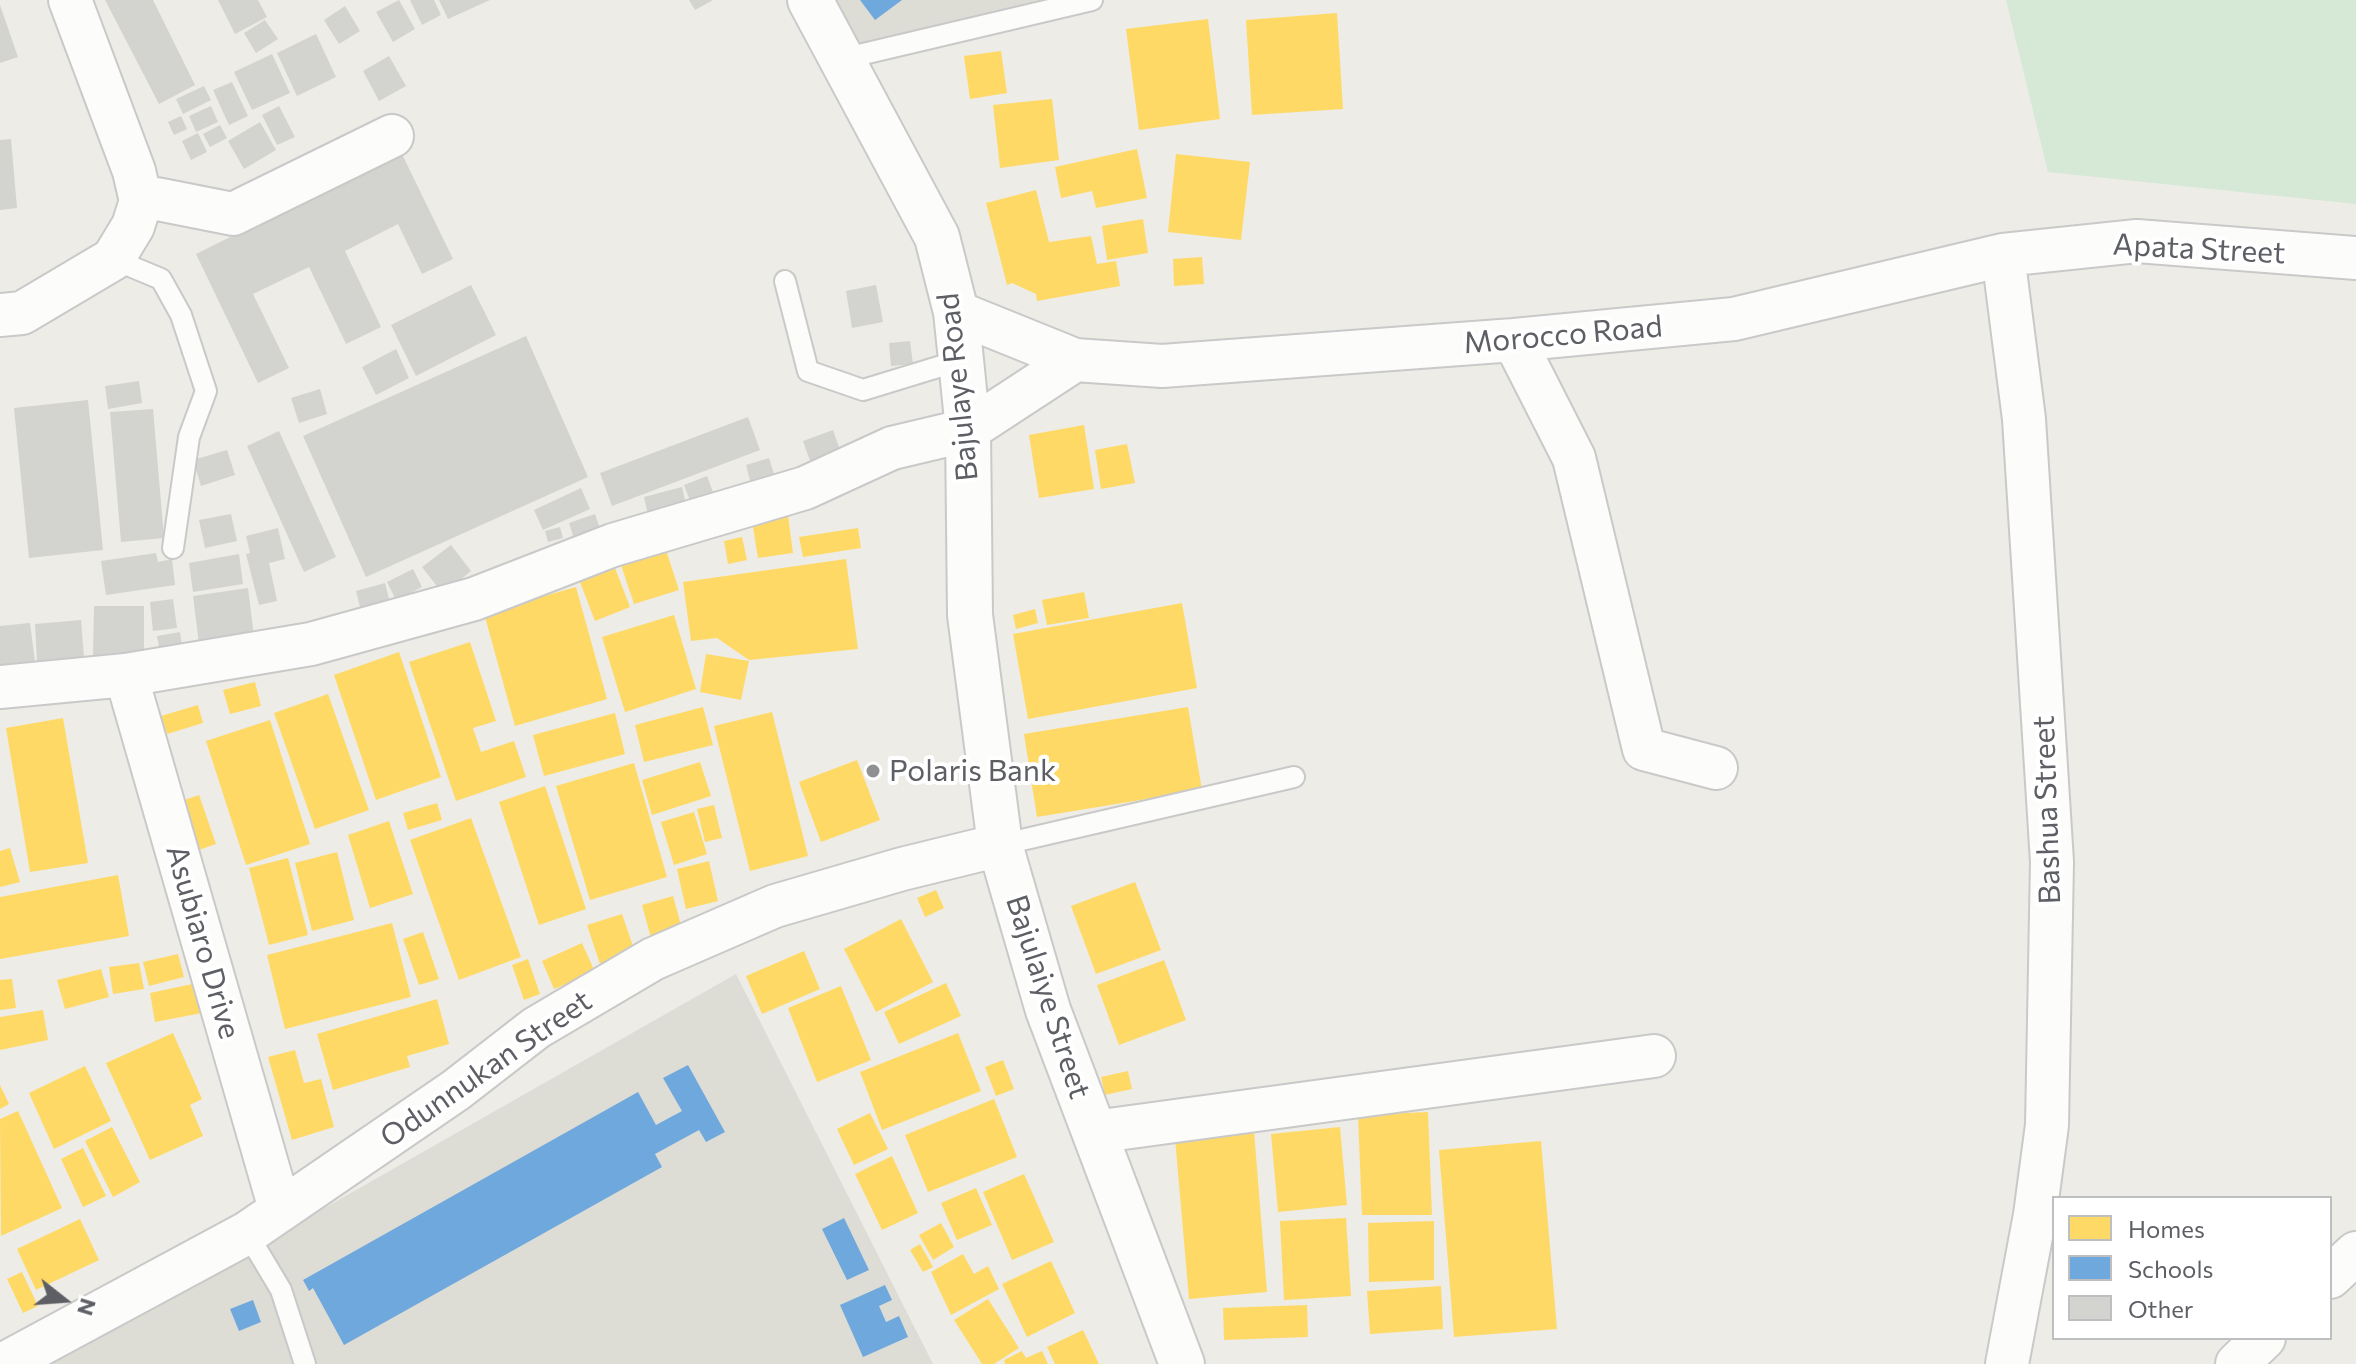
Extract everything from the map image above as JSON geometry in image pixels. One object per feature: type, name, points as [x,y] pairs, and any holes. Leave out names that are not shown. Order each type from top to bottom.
[{"type":"street","points":[[0,315],[22,313],[113,259],[133,226],[141,201],[134,171],[70,0]]},
{"type":"street","name":"Bajulaye Road","points":[[810,0],[937,237],[956,312],[968,430],[970,615]]},
{"type":"street","points":[[141,201],[157,199],[233,214],[392,136]]},
{"type":"street","name":"Apata Street","points":[[2023,252],[2137,241],[2356,258]]},
{"type":"street","name":"Morocco Road","points":[[956,312],[1075,360],[1162,366],[1514,340],[1734,319],[2023,252]]},
{"type":"street","name":"Bashua Street","points":[[2007,1364],[2035,1215],[2047,1125],[2052,862],[2024,419],[2023,252]]},
{"type":"street","points":[[1514,340],[1574,458],[1644,749],[1716,768]]},
{"type":"street","points":[[0,687],[126,675],[311,644],[474,599],[613,545],[805,488],[892,448],[968,430],[1075,360]]},
{"type":"street","name":"Bajulaiye Street","points":[[970,615],[1000,845],[1048,1010],[1182,1364]]},
{"type":"street","name":"Asubiaro Drive","points":[[126,675],[280,1209]]},
{"type":"street","name":"Odunnukan Street","points":[[4,1364],[247,1233],[456,1090],[536,1028],[653,959],[775,906],[902,869],[1000,845]]},
{"type":"street","points":[[1094,1132],[1654,1056]]},
{"type":"street","points":[[2332,1275],[2356,1253]]},
{"type":"street","points":[[2237,1364],[2262,1340]]},
{"type":"lane","points":[[842,59],[1092,0]]},
{"type":"lane","points":[[113,259],[161,279],[181,315],[206,391],[189,437],[173,548]]},
{"type":"lane","points":[[785,281],[808,371],[863,390],[961,360]]},
{"type":"lane","points":[[1000,845],[1294,777]]},
{"type":"lane","points":[[247,1233],[281,1290],[305,1364]]},
{"type":"shaded area","points":[[818,0],[1051,0],[841,54]]},
{"type":"shaded area","points":[[736,974],[933,1364],[50,1364]]},
{"type":"green space","points":[[2006,0],[2356,0],[2356,204],[2048,172]]},
{"type":"building: Homes","points":[[1337,13],[1343,109],[1252,115],[1246,20]]},
{"type":"building: Homes","points":[[1208,19],[1220,119],[1139,130],[1126,29]]},
{"type":"building: Homes","points":[[1001,51],[1007,93],[970,99],[964,56]]},
{"type":"building: Homes","points":[[1052,99],[1059,160],[1000,168],[993,105]]},
{"type":"building: Homes","points":[[1137,149],[1147,198],[1096,208],[1092,191],[1061,198],[1055,167]]},
{"type":"building: Homes","points":[[1176,154],[1250,162],[1241,240],[1168,232]]},
{"type":"building: Homes","points":[[1036,190],[1049,242],[1091,236],[1097,264],[1116,261],[1120,286],[1037,301],[1036,294],[1012,283],[1007,285],[986,203]]},
{"type":"building: Homes","points":[[1143,219],[1148,253],[1107,260],[1102,226]]},
{"type":"building: Homes","points":[[1202,257],[1204,284],[1174,286],[1173,259]]},
{"type":"building: Homes","points":[[1084,425],[1094,489],[1039,498],[1029,435]]},
{"type":"building: Homes","points":[[1127,444],[1135,483],[1101,489],[1095,450]]},
{"type":"building: Homes","points":[[788,516],[793,553],[758,558],[752,521]]},
{"type":"building: Homes","points":[[858,528],[861,548],[803,557],[799,537]]},
{"type":"building: Homes","points":[[742,537],[747,560],[728,564],[724,541]]},
{"type":"building: Homes","points":[[665,547],[679,590],[634,604],[620,562]]},
{"type":"building: Homes","points":[[610,555],[630,607],[595,621],[575,569]]},
{"type":"building: Homes","points":[[846,559],[858,649],[749,660],[717,638],[691,641],[683,582]]},
{"type":"building: Homes","points":[[576,587],[607,699],[515,726],[484,613]]},
{"type":"building: Homes","points":[[1084,592],[1089,618],[1047,625],[1042,600]]},
{"type":"building: Homes","points":[[1182,603],[1197,688],[1028,719],[1013,634]]},
{"type":"building: Homes","points":[[1035,609],[1038,623],[1016,629],[1013,615]]},
{"type":"building: Homes","points":[[674,615],[696,689],[625,712],[602,637]]},
{"type":"building: Homes","points":[[470,642],[496,721],[473,728],[481,752],[514,741],[526,777],[456,801],[409,662]]},
{"type":"building: Homes","points":[[399,652],[441,777],[376,800],[334,675]]},
{"type":"building: Homes","points":[[706,654],[749,661],[741,700],[700,692]]},
{"type":"building: Homes","points":[[255,682],[261,706],[230,714],[223,690]]},
{"type":"building: Homes","points":[[328,694],[369,810],[315,829],[274,713]]},
{"type":"building: Homes","points":[[198,705],[203,723],[167,734],[161,716]]},
{"type":"building: Homes","points":[[703,707],[713,745],[644,762],[635,725]]},
{"type":"building: Homes","points":[[1188,707],[1202,790],[1037,817],[1024,734]]},
{"type":"building: Homes","points":[[772,712],[808,856],[750,871],[714,726]]},
{"type":"building: Homes","points":[[615,713],[625,754],[544,776],[533,735]]},
{"type":"building: Homes","points":[[63,718],[88,863],[30,872],[6,728]]},
{"type":"building: Homes","points":[[270,720],[310,844],[246,865],[206,741]]},
{"type":"building: Homes","points":[[857,760],[880,820],[821,842],[799,782]]},
{"type":"building: Homes","points":[[700,762],[711,796],[652,815],[642,780]]},
{"type":"building: Homes","points":[[634,763],[667,877],[590,900],[556,786]]},
{"type":"building: Homes","points":[[545,786],[586,909],[539,925],[499,802]]},
{"type":"building: Homes","points":[[199,795],[216,844],[190,853],[173,804]]},
{"type":"building: Homes","points":[[437,803],[442,820],[408,830],[403,813]]},
{"type":"building: Homes","points":[[714,805],[722,838],[705,842],[697,809]]},
{"type":"building: Homes","points":[[694,812],[707,854],[674,865],[661,822]]},
{"type":"building: Homes","points":[[471,818],[521,957],[459,980],[410,840]]},
{"type":"building: Homes","points":[[389,821],[413,894],[370,908],[348,835]]},
{"type":"building: Homes","points":[[10,848],[20,882],[0,887],[0,851]]},
{"type":"building: Homes","points":[[337,852],[354,920],[312,931],[295,863]]},
{"type":"building: Homes","points":[[288,858],[308,935],[269,945],[249,868]]},
{"type":"building: Homes","points":[[709,861],[718,901],[686,909],[677,869]]},
{"type":"building: Homes","points":[[118,875],[129,936],[0,959],[0,897]]},
{"type":"building: Homes","points":[[1135,882],[1161,950],[1096,974],[1071,906]]},
{"type":"building: Homes","points":[[936,890],[944,908],[925,917],[917,898]]},
{"type":"building: Homes","points":[[673,896],[682,929],[651,938],[642,905]]},
{"type":"building: Homes","points":[[622,914],[635,952],[600,964],[587,925]]},
{"type":"building: Homes","points":[[901,919],[933,982],[876,1012],[844,949]]},
{"type":"building: Homes","points":[[392,923],[411,997],[285,1029],[267,955]]},
{"type":"building: Homes","points":[[423,932],[439,979],[419,985],[403,939]]},
{"type":"building: Homes","points":[[582,943],[595,972],[554,989],[542,961]]},
{"type":"building: Homes","points":[[804,951],[820,989],[762,1014],[746,976]]},
{"type":"building: Homes","points":[[178,954],[184,977],[149,986],[143,962]]},
{"type":"building: Homes","points":[[528,959],[540,994],[524,1000],[512,965]]},
{"type":"building: Homes","points":[[1164,960],[1186,1020],[1119,1045],[1097,985]]},
{"type":"building: Homes","points":[[139,963],[144,989],[113,994],[109,967]]},
{"type":"building: Homes","points":[[101,969],[109,997],[65,1009],[57,980]]},
{"type":"building: Homes","points":[[12,979],[16,1008],[0,1010],[0,980]]},
{"type":"building: Homes","points":[[197,983],[202,1013],[155,1022],[150,993]]},
{"type":"building: Homes","points":[[946,983],[961,1016],[899,1044],[884,1012]]},
{"type":"building: Homes","points":[[841,986],[871,1060],[817,1082],[788,1008]]},
{"type":"building: Homes","points":[[437,999],[449,1044],[407,1056],[410,1067],[333,1090],[317,1034]]},
{"type":"building: Homes","points":[[43,1010],[48,1040],[0,1050],[0,1017]]},
{"type":"building: Homes","points":[[173,1033],[202,1099],[190,1105],[203,1136],[150,1160],[106,1063]]},
{"type":"building: Homes","points":[[958,1033],[981,1091],[882,1130],[860,1072]]},
{"type":"building: Homes","points":[[295,1050],[304,1083],[321,1079],[334,1127],[292,1140],[268,1057]]},
{"type":"building: Homes","points":[[1003,1060],[1014,1089],[996,1096],[985,1067]]},
{"type":"building: Homes","points":[[85,1066],[111,1121],[54,1149],[29,1093]]},
{"type":"building: Homes","points":[[1128,1071],[1132,1089],[1105,1095],[1101,1077]]},
{"type":"building: Homes","points":[[0,1085],[9,1104],[0,1109]]},
{"type":"building: Homes","points":[[994,1099],[1017,1157],[928,1192],[905,1135]]},
{"type":"building: Homes","points":[[18,1111],[62,1208],[1,1236],[0,1119]]},
{"type":"building: Homes","points":[[1428,1112],[1432,1215],[1362,1215],[1358,1115]]},
{"type":"building: Homes","points":[[870,1113],[888,1149],[854,1165],[837,1129]]},
{"type":"building: Homes","points":[[112,1127],[140,1182],[113,1197],[85,1141]]},
{"type":"building: Homes","points":[[1340,1127],[1347,1205],[1278,1212],[1271,1134]]},
{"type":"building: Homes","points":[[1254,1131],[1267,1292],[1189,1299],[1175,1138]]},
{"type":"building: Homes","points":[[1541,1141],[1557,1329],[1454,1337],[1439,1150]]},
{"type":"building: Homes","points":[[83,1148],[106,1196],[83,1207],[61,1159]]},
{"type":"building: Homes","points":[[892,1156],[918,1213],[882,1230],[855,1174]]},
{"type":"building: Homes","points":[[1024,1174],[1054,1242],[1012,1260],[983,1192]]},
{"type":"building: Homes","points":[[976,1188],[992,1225],[957,1240],[941,1203]]},
{"type":"building: Homes","points":[[1346,1218],[1351,1296],[1284,1300],[1280,1221]]},
{"type":"building: Homes","points":[[80,1219],[99,1260],[36,1290],[17,1249]]},
{"type":"building: Homes","points":[[1434,1221],[1434,1280],[1369,1282],[1368,1223]]},
{"type":"building: Homes","points":[[941,1223],[954,1247],[933,1260],[919,1235]]},
{"type":"building: Homes","points":[[920,1244],[933,1267],[923,1272],[910,1250]]},
{"type":"building: Homes","points":[[963,1254],[974,1274],[988,1266],[999,1289],[951,1315],[931,1272]]},
{"type":"building: Homes","points":[[1051,1261],[1075,1313],[1027,1337],[1002,1284]]},
{"type":"building: Homes","points":[[22,1272],[38,1306],[23,1313],[7,1279]]},
{"type":"building: Homes","points":[[1441,1286],[1443,1329],[1370,1334],[1367,1291]]},
{"type":"building: Homes","points":[[988,1299],[1019,1348],[994,1364],[982,1364],[954,1320]]},
{"type":"building: Homes","points":[[1307,1305],[1308,1337],[1224,1340],[1223,1308]]},
{"type":"building: Homes","points":[[1083,1330],[1099,1364],[1055,1364],[1047,1347]]},
{"type":"building: Homes","points":[[1022,1351],[1026,1358],[1042,1351],[1048,1364],[1005,1364],[1004,1360]]},
{"type":"building: Schools","points":[[860,0],[902,0],[875,20]]},
{"type":"building: Schools","points":[[688,1065],[725,1132],[706,1142],[699,1130],[655,1154],[662,1167],[344,1345],[313,1288],[309,1291],[303,1280],[638,1092],[656,1125],[682,1111],[663,1078]]},
{"type":"building: Schools","points":[[844,1218],[869,1270],[847,1280],[822,1229]]},
{"type":"building: Schools","points":[[885,1285],[892,1300],[879,1306],[886,1322],[899,1316],[908,1337],[863,1357],[840,1305]]},
{"type":"building: Schools","points":[[253,1300],[261,1322],[239,1331],[230,1309]]},
{"type":"building: Other","points":[[105,0],[153,0],[195,85],[159,104]]},
{"type":"building: Other","points":[[218,0],[258,0],[267,17],[235,34]]},
{"type":"building: Other","points":[[399,0],[415,29],[393,42],[376,12]]},
{"type":"building: Other","points":[[410,0],[434,0],[441,15],[422,25]]},
{"type":"building: Other","points":[[439,0],[490,0],[448,19]]},
{"type":"building: Other","points":[[689,0],[713,0],[695,10]]},
{"type":"building: Other","points":[[0,5],[18,57],[0,63]]},
{"type":"building: Other","points":[[345,6],[360,31],[339,44],[324,20]]},
{"type":"building: Other","points":[[265,20],[278,39],[256,53],[244,33]]},
{"type":"building: Other","points":[[316,34],[336,77],[297,96],[277,53]]},
{"type":"building: Other","points":[[272,54],[290,93],[252,110],[234,72]]},
{"type":"building: Other","points":[[389,56],[406,86],[379,101],[363,71]]},
{"type":"building: Other","points":[[232,82],[248,116],[229,125],[213,90]]},
{"type":"building: Other","points":[[204,86],[211,100],[183,114],[176,99]]},
{"type":"building: Other","points":[[211,106],[218,122],[196,132],[189,116]]},
{"type":"building: Other","points":[[279,106],[295,137],[277,145],[262,115]]},
{"type":"building: Other","points":[[181,116],[187,129],[174,135],[168,122]]},
{"type":"building: Other","points":[[260,122],[276,150],[244,169],[228,141]]},
{"type":"building: Other","points":[[220,125],[227,138],[210,147],[203,134]]},
{"type":"building: Other","points":[[198,133],[207,152],[191,160],[182,141]]},
{"type":"building: Other","points":[[11,139],[17,208],[0,210],[0,140]]},
{"type":"building: Other","points":[[401,152],[453,259],[422,274],[398,224],[345,251],[381,327],[346,344],[309,267],[253,294],[289,368],[258,383],[196,254]]},
{"type":"building: Other","points":[[471,285],[496,335],[416,376],[391,325]]},
{"type":"building: Other","points":[[876,285],[883,322],[852,328],[846,291]]},
{"type":"building: Other","points":[[526,336],[588,477],[366,577],[303,436]]},
{"type":"building: Other","points":[[910,341],[913,364],[891,366],[889,343]]},
{"type":"building: Other","points":[[396,349],[409,378],[376,395],[362,367]]},
{"type":"building: Other","points":[[139,381],[142,403],[108,409],[105,386]]},
{"type":"building: Other","points":[[320,389],[327,414],[299,423],[291,398]]},
{"type":"building: Other","points":[[88,400],[103,550],[29,558],[14,408]]},
{"type":"building: Other","points":[[153,409],[164,538],[121,542],[110,412]]},
{"type":"building: Other","points":[[748,417],[760,450],[612,506],[600,473]]},
{"type":"building: Other","points":[[833,430],[840,450],[810,461],[803,441]]},
{"type":"building: Other","points":[[279,431],[336,557],[304,572],[247,446]]},
{"type":"building: Other","points":[[227,450],[235,475],[201,486],[193,460]]},
{"type":"building: Other","points":[[769,458],[775,477],[751,484],[746,465]]},
{"type":"building: Other","points":[[707,476],[715,497],[692,506],[684,485]]},
{"type":"building: Other","points":[[682,487],[686,504],[648,515],[644,497]]},
{"type":"building: Other","points":[[581,488],[590,509],[543,530],[534,510]]},
{"type":"building: Other","points":[[231,514],[237,541],[205,548],[199,520]]},
{"type":"building: Other","points":[[595,514],[601,532],[575,542],[569,523]]},
{"type":"building: Other","points":[[560,527],[563,538],[548,542],[545,531]]},
{"type":"building: Other","points":[[278,528],[285,559],[269,563],[277,601],[259,605],[246,554],[250,553],[246,536]]},
{"type":"building: Other","points":[[451,545],[471,571],[443,594],[422,567]]},
{"type":"building: Other","points":[[156,553],[158,562],[172,559],[175,585],[106,595],[101,561]]},
{"type":"building: Other","points":[[239,554],[243,584],[193,592],[189,563]]},
{"type":"building: Other","points":[[413,569],[422,587],[396,600],[387,582]]},
{"type":"building: Other","points":[[385,583],[389,599],[360,607],[356,591]]},
{"type":"building: Other","points":[[248,588],[254,636],[199,644],[193,596]]},
{"type":"building: Other","points":[[173,599],[177,628],[153,631],[150,602]]},
{"type":"building: Other","points":[[94,606],[144,606],[144,658],[93,657]]},
{"type":"building: Other","points":[[81,620],[84,657],[37,661],[35,624]]},
{"type":"building: Other","points":[[30,623],[35,662],[0,666],[0,626]]},
{"type":"building: Other","points":[[180,632],[183,654],[161,657],[157,636]]},
{"type":"place","name":"Polaris Bank","points":[[873,771]]}]
